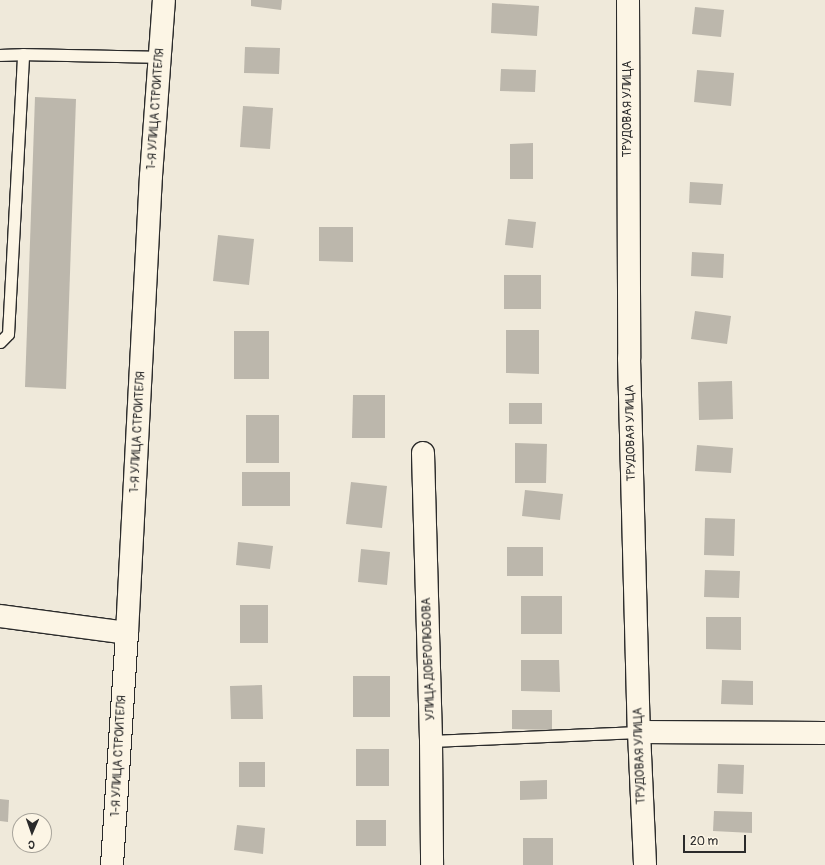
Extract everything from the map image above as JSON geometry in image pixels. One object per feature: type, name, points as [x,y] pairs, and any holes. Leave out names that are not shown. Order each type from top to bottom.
[{"type":"street","name":"1-Я УЛИЦА СТРОИТЕЛЯ","points":[[112,865],[127,633],[151,184],[164,0]]},
{"type":"street","name":"ТРУДОВАЯ УЛИЦА","points":[[628,0],[629,358],[639,732],[645,865]]},
{"type":"street","name":"УЛИЦА ДОБРОЛЮБОВА","points":[[423,453],[431,741],[432,865]]},
{"type":"street","points":[[0,616],[127,633]]},
{"type":"street","points":[[639,732],[825,733]]},
{"type":"lane","points":[[0,342],[8,334],[23,54]]},
{"type":"lane","points":[[0,55],[160,56]]},
{"type":"lane","points":[[431,741],[639,732]]},
{"type":"building","points":[[251,0],[282,0],[281,10],[251,6]]},
{"type":"building","points":[[492,3],[539,6],[537,36],[491,33]]},
{"type":"building","points":[[695,7],[724,10],[721,37],[692,34]]},
{"type":"building","points":[[245,47],[280,48],[279,74],[244,73]]},
{"type":"building","points":[[501,69],[536,70],[535,92],[500,91]]},
{"type":"building","points":[[697,70],[734,73],[731,106],[694,102]]},
{"type":"building","points":[[35,97],[76,99],[66,389],[25,387]]},
{"type":"building","points":[[243,106],[273,108],[270,149],[240,147]]},
{"type":"building","points":[[533,143],[533,179],[510,179],[510,144]]},
{"type":"building","points":[[690,182],[723,184],[721,205],[689,203]]},
{"type":"building","points":[[508,219],[536,222],[533,248],[505,245]]},
{"type":"building","points":[[319,227],[353,227],[353,262],[319,261]]},
{"type":"building","points":[[218,235],[254,239],[249,285],[213,281]]},
{"type":"building","points":[[692,252],[724,254],[723,278],[691,276]]},
{"type":"building","points":[[504,275],[541,275],[541,309],[504,309]]},
{"type":"building","points":[[695,311],[731,316],[727,344],[691,339]]},
{"type":"building","points":[[506,330],[539,330],[539,374],[506,373]]},
{"type":"building","points":[[234,331],[269,331],[269,379],[234,379]]},
{"type":"building","points":[[732,381],[733,419],[699,420],[698,382]]},
{"type":"building","points":[[353,395],[385,395],[385,438],[352,438]]},
{"type":"building","points":[[509,403],[542,403],[542,424],[509,424]]},
{"type":"building","points":[[246,415],[279,415],[279,463],[246,463]]},
{"type":"building","points":[[515,443],[547,444],[546,483],[515,483]]},
{"type":"building","points":[[697,445],[733,448],[731,473],[695,471]]},
{"type":"building","points":[[242,472],[290,472],[290,506],[242,506]]},
{"type":"building","points":[[351,482],[387,486],[382,528],[346,524]]},
{"type":"building","points":[[525,490],[563,494],[560,520],[522,516]]},
{"type":"building","points":[[705,518],[735,519],[734,556],[704,555]]},
{"type":"building","points":[[238,542],[273,546],[270,569],[236,565]]},
{"type":"building","points":[[507,547],[543,547],[543,576],[507,576]]},
{"type":"building","points":[[361,549],[390,552],[387,585],[358,582]]},
{"type":"building","points":[[705,570],[740,571],[739,598],[704,597]]},
{"type":"building","points":[[521,596],[562,596],[562,634],[521,634]]},
{"type":"building","points":[[240,605],[268,605],[268,643],[240,643]]},
{"type":"building","points":[[706,617],[741,617],[741,650],[706,649]]},
{"type":"building","points":[[521,660],[559,660],[560,692],[521,691]]},
{"type":"building","points":[[353,676],[390,676],[390,717],[353,717]]},
{"type":"building","points":[[722,680],[753,681],[753,705],[721,704]]},
{"type":"building","points":[[262,685],[263,719],[231,719],[230,686]]},
{"type":"building","points":[[512,710],[552,710],[552,730],[512,729]]},
{"type":"building","points":[[356,749],[389,749],[389,786],[356,786]]},
{"type":"building","points":[[239,762],[265,762],[265,787],[239,787]]},
{"type":"building","points":[[718,764],[744,765],[743,794],[717,793]]},
{"type":"building","points":[[547,780],[547,799],[520,800],[520,781]]},
{"type":"building","points":[[0,799],[9,800],[8,822],[0,821]]},
{"type":"building","points":[[714,811],[752,812],[752,833],[713,831]]},
{"type":"building","points":[[356,820],[386,820],[386,846],[356,846]]},
{"type":"building","points":[[237,825],[265,828],[263,854],[234,850]]},
{"type":"building","points":[[523,838],[553,838],[553,865],[523,865]]}]
